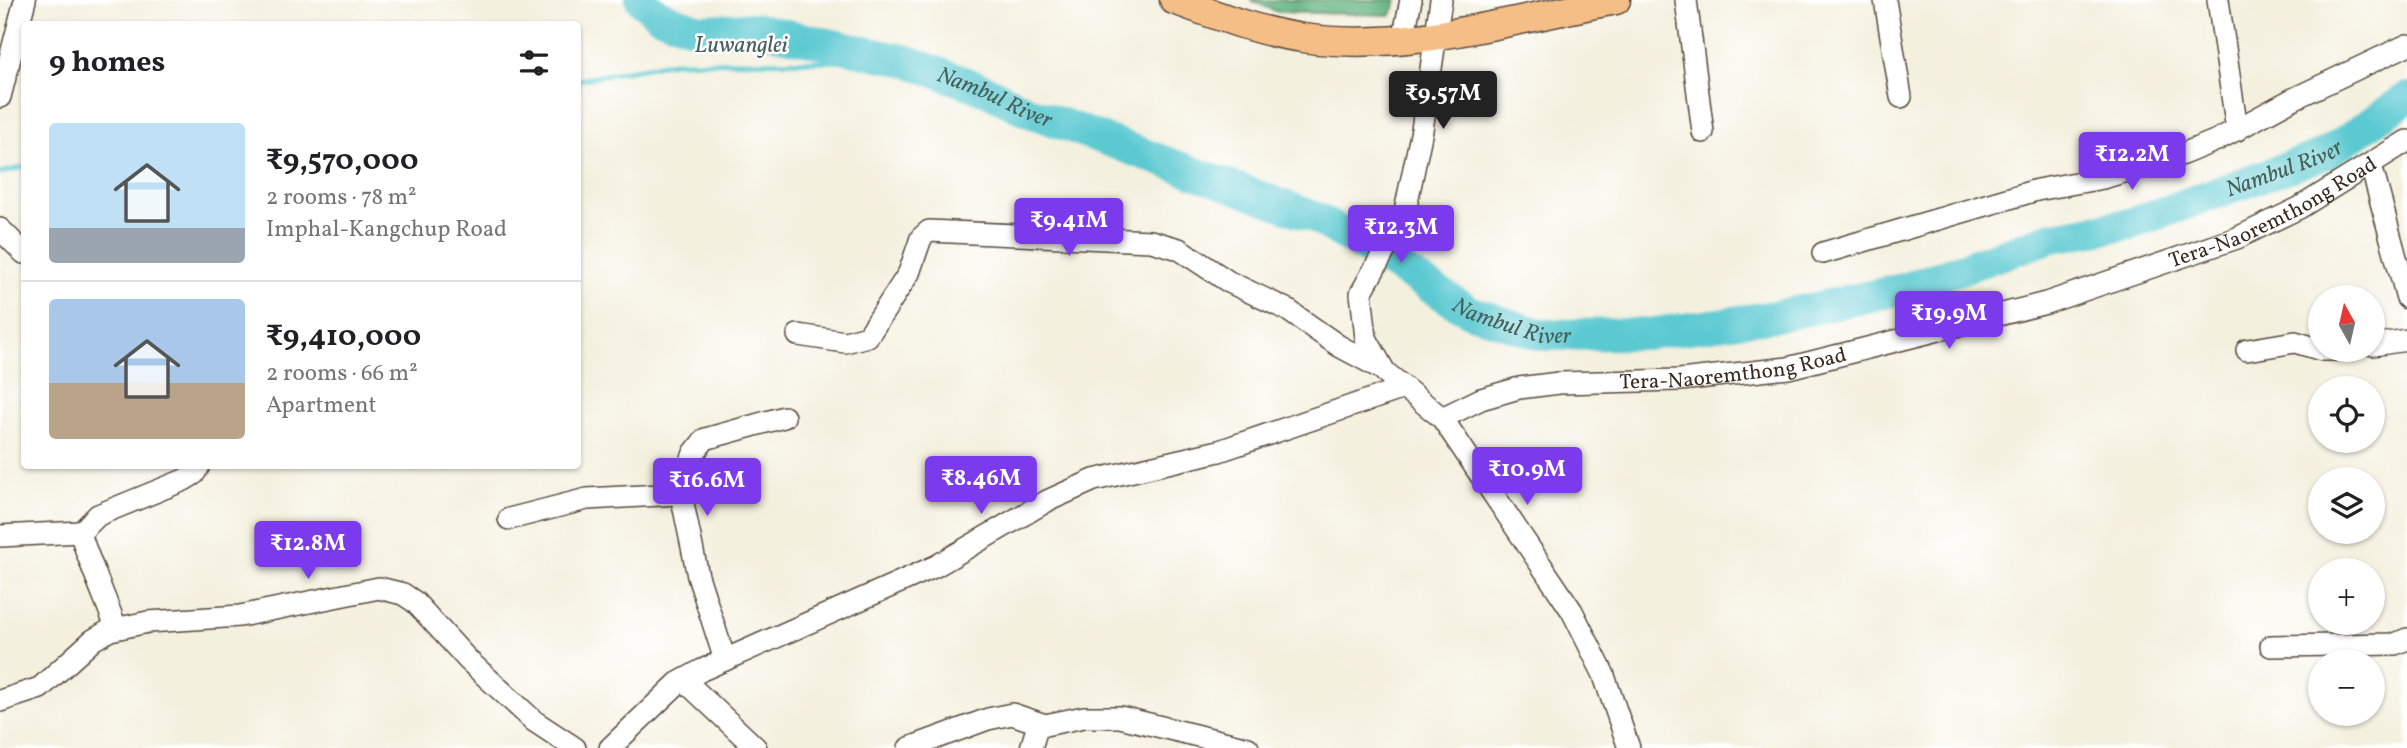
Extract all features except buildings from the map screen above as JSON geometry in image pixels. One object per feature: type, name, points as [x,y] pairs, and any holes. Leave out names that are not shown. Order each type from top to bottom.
[{"type":"main road","points":[[1174,0],[1254,28],[1303,38],[1404,39],[1437,36],[1616,0]]},
{"type":"street","points":[[0,97],[25,0]]},
{"type":"street","points":[[1404,39],[1411,0]]},
{"type":"street","points":[[1384,370],[1366,338],[1361,320],[1361,293],[1404,216],[1437,36],[1441,0]]},
{"type":"street","points":[[1686,0],[1703,132]]},
{"type":"street","points":[[1885,0],[1901,97]]},
{"type":"street","points":[[2218,0],[2237,130]]},
{"type":"street","points":[[1823,253],[2037,190],[2145,167],[2217,140],[2407,46]]},
{"type":"street","name":"Tera-Naoremthong Road","points":[[1441,418],[1481,399],[1519,388],[1559,383],[1680,380],[1787,369],[2046,303],[2237,238],[2299,208],[2407,141]]},
{"type":"street","points":[[2371,165],[2407,298]]},
{"type":"street","points":[[0,229],[21,250]]},
{"type":"street","points":[[798,335],[845,342],[868,336],[909,273],[921,238],[929,231],[1151,241],[1179,249],[1229,282],[1286,309],[1339,346],[1384,370],[1441,418],[1572,611],[1603,673],[1629,748]]},
{"type":"street","points":[[2385,343],[2407,340]]},
{"type":"street","points":[[2247,350],[2295,342],[2308,346]]},
{"type":"street","points":[[610,748],[684,680],[936,566],[1048,501],[1094,480],[1219,451],[1404,388]]},
{"type":"street","points":[[725,660],[698,576],[679,494],[694,453],[705,439],[784,417]]},
{"type":"street","points":[[116,628],[101,583],[80,541],[81,532],[97,515],[184,480],[197,469]]},
{"type":"street","points":[[509,519],[587,499],[679,494]]},
{"type":"street","points":[[0,536],[81,532]]},
{"type":"street","points":[[0,701],[40,688],[93,640],[116,628],[148,622],[240,616],[366,589],[393,590],[415,602],[468,660],[534,721],[575,748]]},
{"type":"street","points":[[2271,646],[2395,644],[2407,639]]},
{"type":"street","points":[[684,680],[756,748]]},
{"type":"street","points":[[909,748],[998,716],[1012,714],[1038,725],[1084,717],[1120,717],[1248,748]]},
{"type":"street","points":[[1031,748],[1038,725]]},
{"type":"green space","points":[[1250,0],[1397,0],[1391,15],[1277,12]]},
{"type":"waterway","name":"Nambul River","points":[[641,0],[660,16],[700,30],[754,28],[907,61],[985,90],[1027,111],[1317,218],[1469,311],[1541,335],[1647,334],[1783,315],[1903,289],[2052,237],[2130,224],[2327,153],[2407,98]]},
{"type":"waterway","name":"Luwanglei","points":[[581,79],[673,62],[907,61]]},
{"type":"waterway","name":"Luwanglei","points":[[0,173],[21,168]]}]
